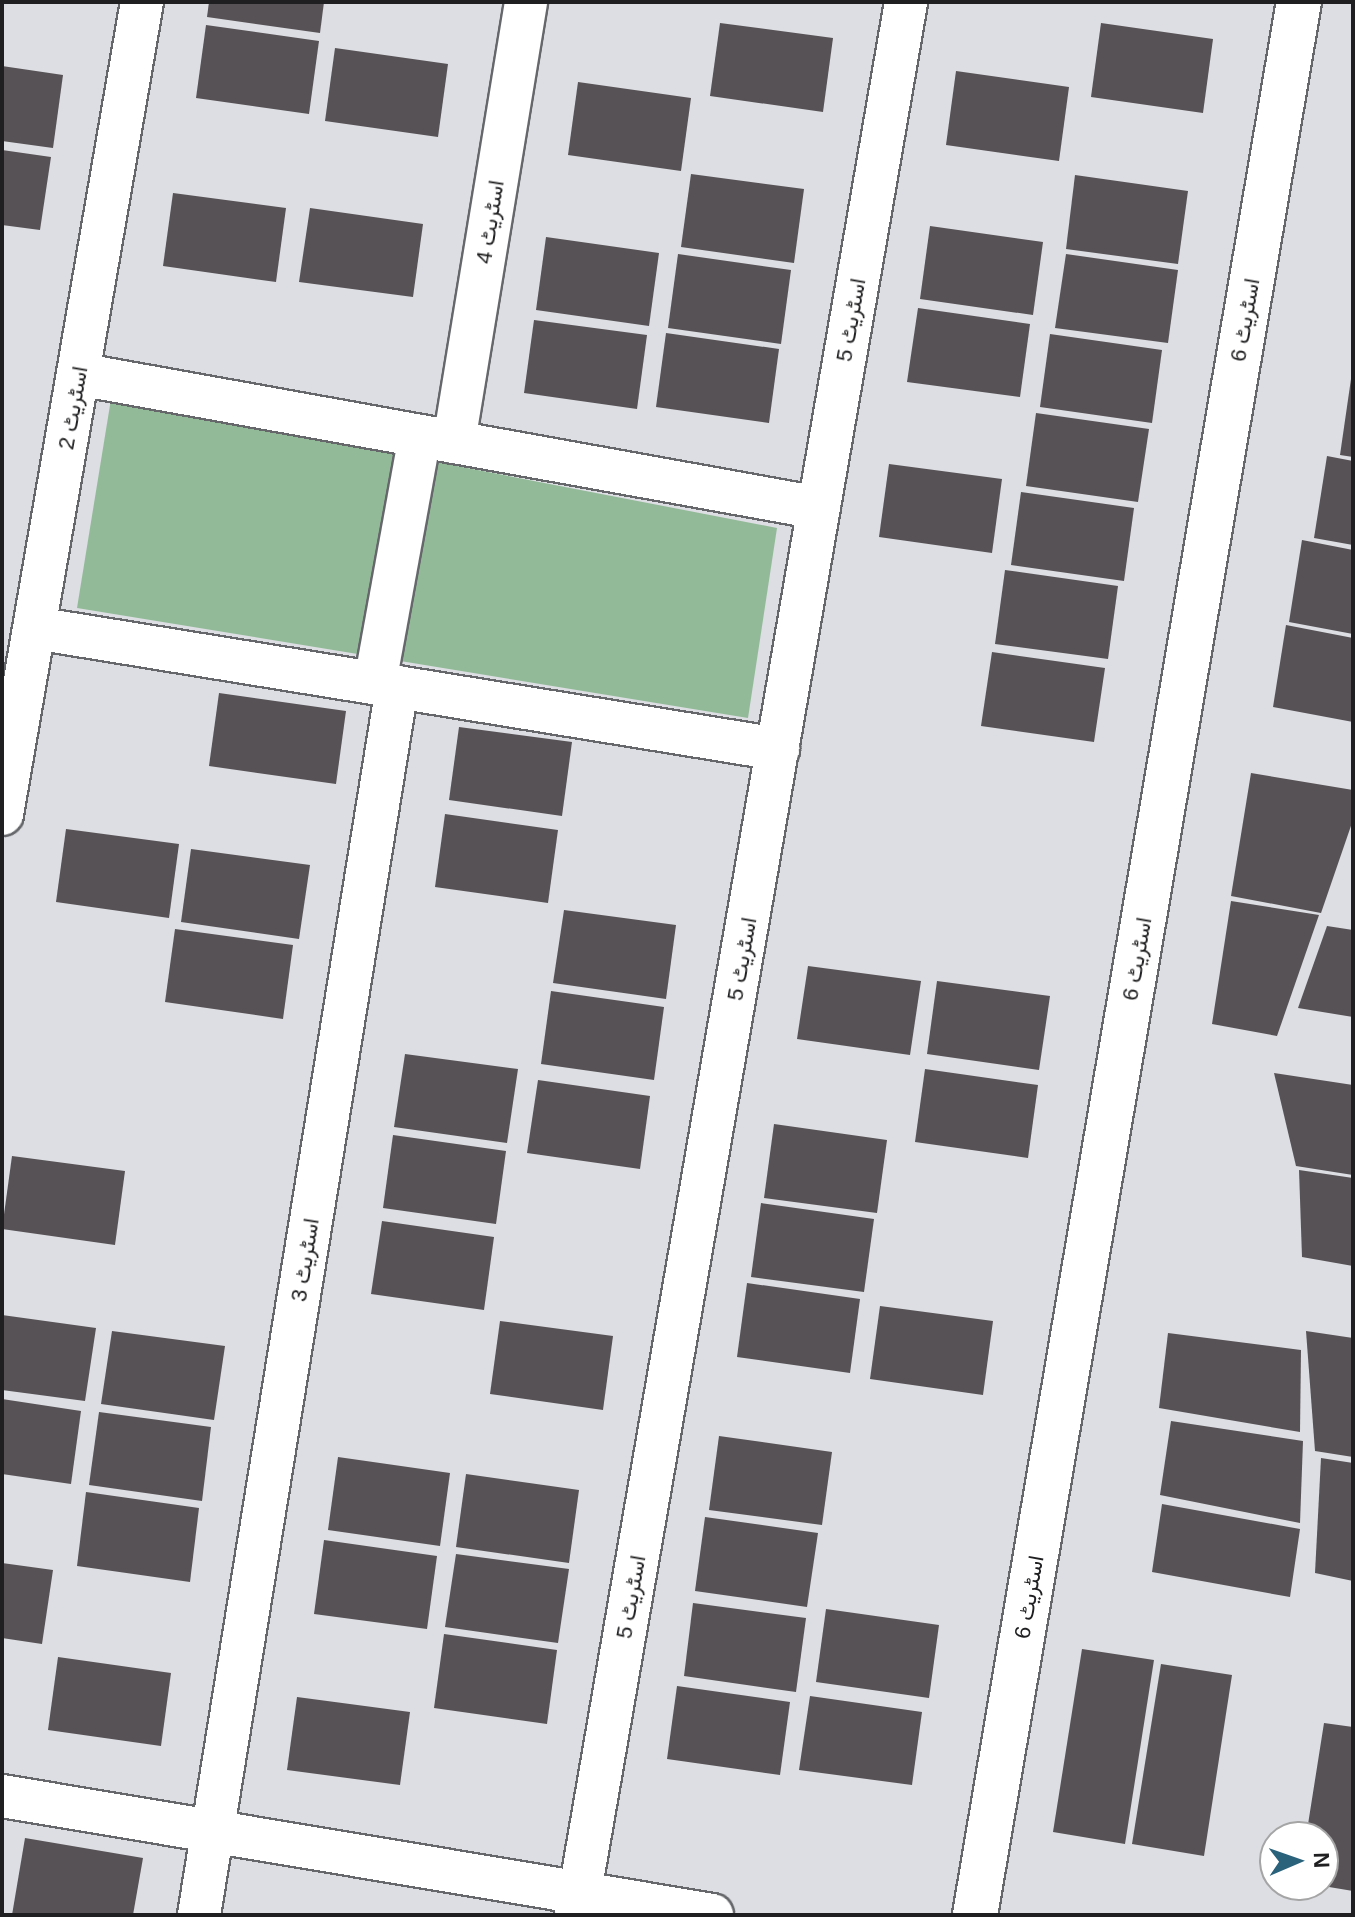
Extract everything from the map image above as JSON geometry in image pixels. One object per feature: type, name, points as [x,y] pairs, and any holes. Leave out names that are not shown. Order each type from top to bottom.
[{"type":"street","name":"اسٹریٹ 2","points":[[2,814],[142,2]]},
{"type":"street","name":"اسٹریٹ 4","points":[[386,685],[526,2]]},
{"type":"street","name":"اسٹریٹ 5","points":[[577,1904],[906,2]]},
{"type":"street","name":"اسٹریٹ 6","points":[[982,1914],[1299,2]]},
{"type":"street","points":[[78,374],[819,508]]},
{"type":"street","points":[[35,628],[778,749]]},
{"type":"street","name":"اسٹریٹ 3","points":[[213,1833],[386,685]]},
{"type":"street","points":[[2,1796],[213,1833],[577,1904],[712,1915]]},
{"type":"street","points":[[199,1915],[213,1833]]},
{"type":"green space","points":[[111,399],[777,528],[748,718],[77,608]]},
{"type":"building","points":[[209,2],[324,2],[320,33],[207,17]]},
{"type":"building","points":[[720,23],[833,38],[823,112],[710,96]]},
{"type":"building","points":[[1101,23],[1213,39],[1203,113],[1091,97]]},
{"type":"building","points":[[206,25],[319,41],[309,114],[196,98]]},
{"type":"building","points":[[335,48],[448,64],[438,137],[325,121]]},
{"type":"building","points":[[2,66],[63,75],[53,148],[2,141]]},
{"type":"building","points":[[956,71],[1069,87],[1059,161],[946,145]]},
{"type":"building","points":[[578,82],[691,98],[681,171],[568,155]]},
{"type":"building","points":[[2,150],[51,157],[40,230],[2,225]]},
{"type":"building","points":[[691,174],[804,189],[794,263],[681,247]]},
{"type":"building","points":[[1075,175],[1188,191],[1178,264],[1066,249]]},
{"type":"building","points":[[173,193],[286,208],[276,282],[163,266]]},
{"type":"building","points":[[310,208],[423,224],[413,297],[299,282]]},
{"type":"building","points":[[930,226],[1043,242],[1033,315],[920,299]]},
{"type":"building","points":[[546,237],[659,253],[649,326],[536,310]]},
{"type":"building","points":[[678,254],[791,270],[781,344],[668,328]]},
{"type":"building","points":[[1066,254],[1178,270],[1168,343],[1055,328]]},
{"type":"building","points":[[918,308],[1030,324],[1020,397],[907,382]]},
{"type":"building","points":[[534,320],[647,335],[637,409],[524,393]]},
{"type":"building","points":[[666,333],[779,349],[769,423],[656,407]]},
{"type":"building","points":[[1050,334],[1162,350],[1152,423],[1040,407]]},
{"type":"building","points":[[1353,379],[1353,457],[1340,455]]},
{"type":"building","points":[[1036,413],[1149,429],[1138,502],[1026,486]]},
{"type":"building","points":[[1327,456],[1353,461],[1353,545],[1314,538]]},
{"type":"building","points":[[889,464],[1002,479],[992,553],[879,537]]},
{"type":"building","points":[[1021,492],[1134,508],[1124,581],[1011,565]]},
{"type":"building","points":[[1302,540],[1353,550],[1353,634],[1289,622]]},
{"type":"building","points":[[1005,570],[1118,586],[1108,659],[995,644]]},
{"type":"building","points":[[1286,625],[1353,638],[1353,722],[1273,707]]},
{"type":"building","points":[[992,652],[1105,668],[1094,742],[981,726]]},
{"type":"building","points":[[219,693],[346,711],[336,784],[209,766]]},
{"type":"building","points":[[459,727],[572,742],[562,816],[449,800]]},
{"type":"building","points":[[1251,773],[1353,790],[1353,820],[1321,913],[1231,896]]},
{"type":"building","points":[[445,814],[558,830],[548,903],[435,887]]},
{"type":"building","points":[[66,829],[179,844],[169,918],[56,902]]},
{"type":"building","points":[[191,849],[310,865],[299,939],[181,922]]},
{"type":"building","points":[[1231,901],[1319,915],[1277,1036],[1212,1024]]},
{"type":"building","points":[[564,910],[676,925],[666,999],[553,983]]},
{"type":"building","points":[[1327,926],[1353,930],[1353,1017],[1298,1008]]},
{"type":"building","points":[[175,929],[293,945],[283,1019],[165,1002]]},
{"type":"building","points":[[808,966],[921,981],[910,1055],[797,1039]]},
{"type":"building","points":[[937,981],[1050,996],[1039,1070],[927,1054]]},
{"type":"building","points":[[551,991],[664,1007],[654,1080],[541,1064]]},
{"type":"building","points":[[405,1054],[518,1069],[507,1143],[394,1127]]},
{"type":"building","points":[[925,1069],[1038,1085],[1028,1158],[915,1142]]},
{"type":"building","points":[[1274,1073],[1353,1085],[1353,1175],[1296,1166]]},
{"type":"building","points":[[538,1080],[650,1096],[640,1169],[527,1153]]},
{"type":"building","points":[[774,1124],[887,1140],[877,1213],[764,1198]]},
{"type":"building","points":[[393,1135],[506,1151],[496,1224],[383,1208]]},
{"type":"building","points":[[12,1156],[125,1171],[115,1245],[2,1229]]},
{"type":"building","points":[[1299,1170],[1353,1178],[1353,1266],[1302,1257]]},
{"type":"building","points":[[761,1203],[874,1219],[864,1292],[751,1277]]},
{"type":"building","points":[[382,1221],[494,1237],[484,1310],[371,1294]]},
{"type":"building","points":[[747,1283],[860,1299],[850,1373],[737,1357]]},
{"type":"building","points":[[880,1306],[993,1321],[983,1395],[870,1379]]},
{"type":"building","points":[[2,1315],[96,1328],[85,1401],[2,1390]]},
{"type":"building","points":[[500,1321],[613,1336],[603,1410],[490,1394]]},
{"type":"building","points":[[112,1331],[225,1346],[214,1420],[101,1404]]},
{"type":"building","points":[[1306,1331],[1353,1338],[1353,1457],[1315,1451]]},
{"type":"building","points":[[1168,1333],[1301,1350],[1300,1432],[1159,1408]]},
{"type":"building","points":[[2,1399],[81,1411],[71,1484],[2,1474]]},
{"type":"building","points":[[99,1412],[211,1427],[202,1501],[89,1485]]},
{"type":"building","points":[[1171,1421],[1303,1441],[1300,1523],[1160,1495]]},
{"type":"building","points":[[719,1436],[832,1452],[822,1525],[709,1510]]},
{"type":"building","points":[[338,1457],[450,1473],[440,1546],[328,1530]]},
{"type":"building","points":[[1321,1458],[1353,1463],[1353,1581],[1315,1573]]},
{"type":"building","points":[[466,1474],[579,1490],[569,1563],[456,1547]]},
{"type":"building","points":[[86,1492],[199,1508],[190,1582],[77,1566]]},
{"type":"building","points":[[1162,1504],[1300,1529],[1290,1597],[1152,1572]]},
{"type":"building","points":[[705,1517],[818,1533],[807,1607],[695,1591]]},
{"type":"building","points":[[324,1540],[437,1556],[427,1629],[314,1614]]},
{"type":"building","points":[[456,1554],[569,1569],[558,1643],[445,1627]]},
{"type":"building","points":[[2,1563],[53,1570],[42,1644],[2,1638]]},
{"type":"building","points":[[693,1603],[806,1618],[796,1692],[684,1676]]},
{"type":"building","points":[[826,1609],[939,1625],[929,1698],[816,1682]]},
{"type":"building","points":[[444,1634],[557,1650],[547,1724],[434,1708]]},
{"type":"building","points":[[1082,1649],[1154,1660],[1125,1844],[1053,1832]]},
{"type":"building","points":[[58,1657],[171,1673],[161,1746],[48,1730]]},
{"type":"building","points":[[1161,1664],[1232,1675],[1204,1856],[1132,1844]]},
{"type":"building","points":[[677,1686],[790,1702],[780,1775],[667,1759]]},
{"type":"building","points":[[810,1696],[922,1712],[912,1785],[799,1770]]},
{"type":"building","points":[[297,1697],[410,1712],[400,1785],[287,1770]]},
{"type":"building","points":[[1324,1723],[1353,1727],[1353,1891],[1339,1889],[1339,1821],[1309,1821]]},
{"type":"building","points":[[25,1838],[143,1858],[133,1915],[12,1915]]}]
